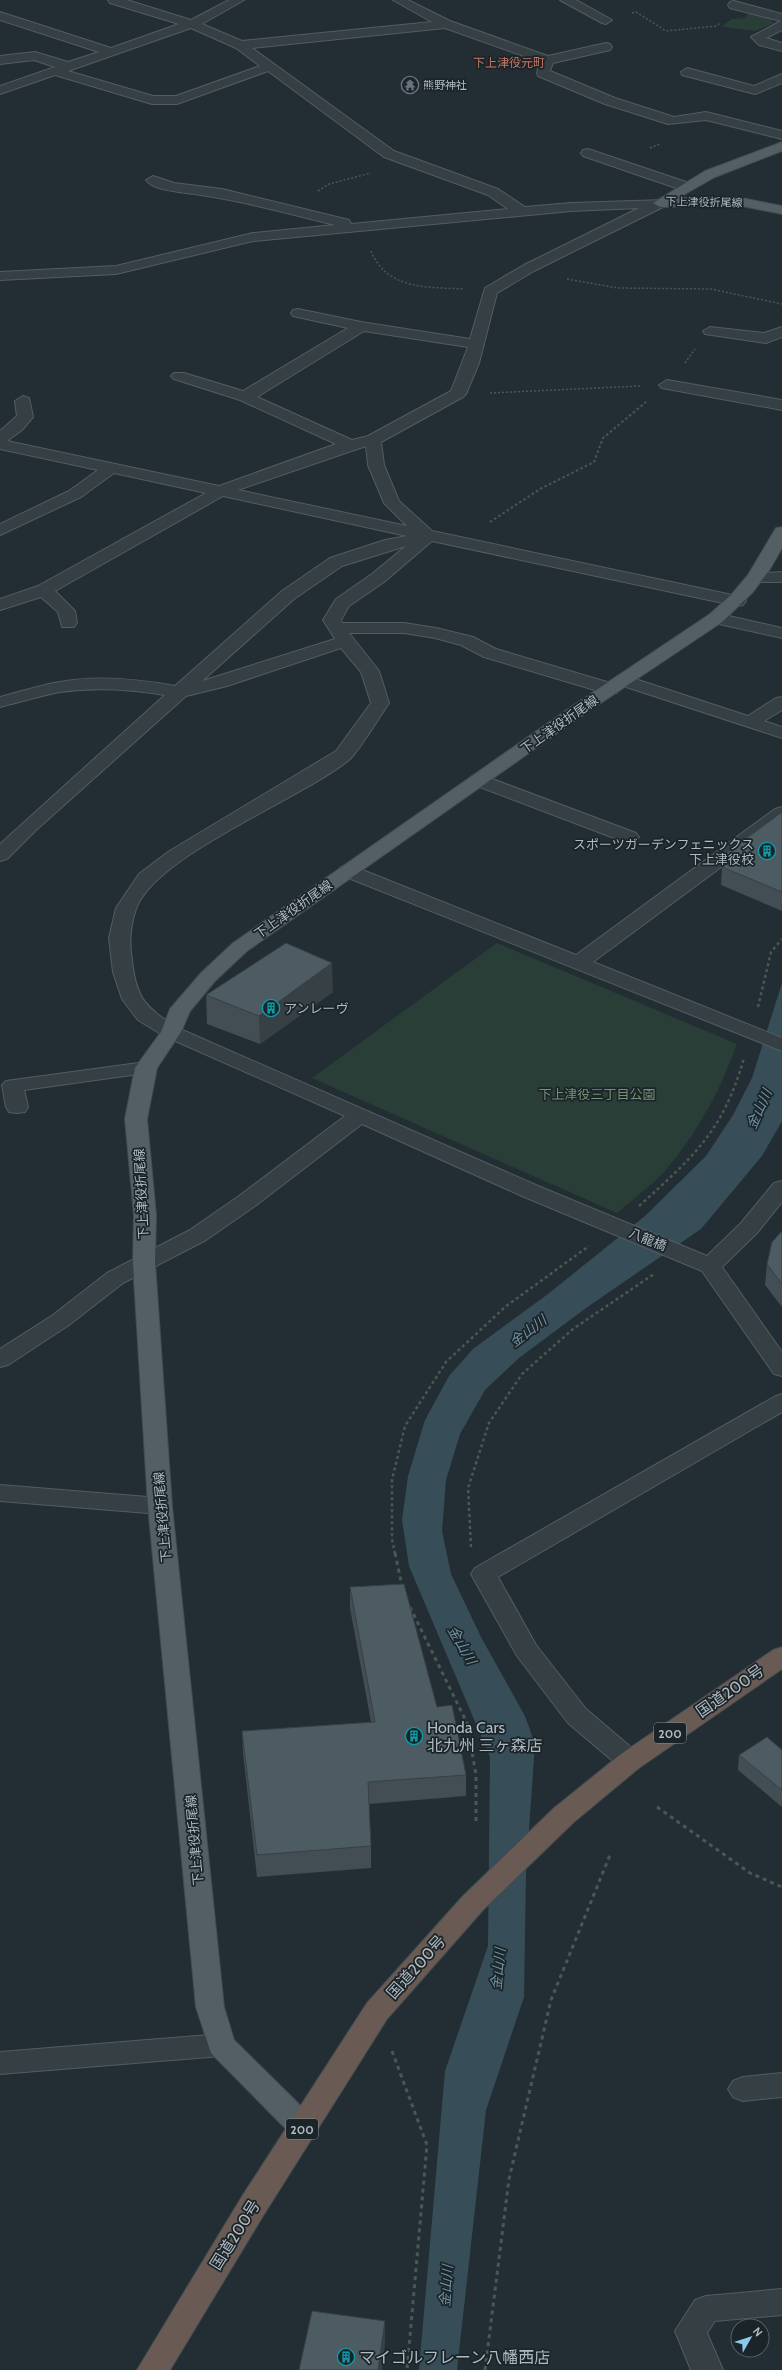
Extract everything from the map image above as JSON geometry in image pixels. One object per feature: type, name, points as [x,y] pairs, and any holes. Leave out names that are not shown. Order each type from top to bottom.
[{"type":"highway","name":"国道200号","points":[[153,2370],[303,2127],[377,2011],[473,1903],[508,1867],[564,1815],[630,1761],[778,1664]]},
{"type":"main road","name":"下上津役折尾線","points":[[660,203],[710,174],[782,146]]},
{"type":"main road","name":"下上津役折尾線","points":[[660,203],[737,201],[782,210]]},
{"type":"main road","name":"下上津役折尾線","points":[[303,2127],[221,2045],[210,2007],[160,1506],[144,1263],[145,1215],[136,1118],[146,1068],[171,1032],[180,1009],[208,977],[240,947],[479,780],[716,618],[737,601],[757,578],[782,532]]},
{"type":"street","points":[[114,0],[192,24],[240,45],[388,154],[494,192],[521,211]]},
{"type":"street","points":[[0,90],[192,24],[238,0]]},
{"type":"street","points":[[399,0],[446,24],[547,60],[606,47]]},
{"type":"street","points":[[566,0],[606,20]]},
{"type":"street","points":[[739,6],[782,18]]},
{"type":"street","points":[[0,16],[112,52]]},
{"type":"street","points":[[240,45],[446,24]]},
{"type":"street","points":[[782,25],[757,37],[763,42],[782,47]]},
{"type":"street","points":[[0,60],[35,56],[69,66]]},
{"type":"street","points":[[547,60],[543,73],[610,101],[673,121],[706,116],[782,135]]},
{"type":"street","points":[[54,71],[152,100],[177,100],[268,66]]},
{"type":"street","points":[[687,72],[755,90],[782,78]]},
{"type":"street","points":[[588,153],[687,187]]},
{"type":"street","points":[[153,180],[172,187],[222,193],[293,209],[359,227]]},
{"type":"street","points":[[0,276],[68,274],[116,270],[253,237],[521,211],[660,203]]},
{"type":"street","points":[[0,605],[44,590],[223,490],[253,478],[350,445],[372,440],[458,394],[466,378],[490,290],[529,268],[660,203]]},
{"type":"street","points":[[298,313],[361,326],[476,344]]},
{"type":"street","points":[[245,397],[361,326]]},
{"type":"street","points":[[710,331],[766,338],[782,331]]},
{"type":"street","points":[[179,376],[245,397],[350,445]]},
{"type":"street","points":[[667,385],[782,405]]},
{"type":"street","points":[[0,438],[16,427],[25,417],[23,401]]},
{"type":"street","points":[[372,440],[376,465],[392,503],[428,536]]},
{"type":"street","points":[[0,444],[223,490],[460,543],[737,601]]},
{"type":"street","points":[[0,530],[75,494],[112,467]]},
{"type":"street","points":[[340,635],[332,620],[342,603],[378,578],[428,536]]},
{"type":"street","points":[[0,855],[28,826],[288,594],[336,562],[391,544],[428,536]]},
{"type":"street","points":[[757,578],[782,577]]},
{"type":"street","points":[[44,590],[66,611],[68,623]]},
{"type":"street","points":[[716,618],[782,634]]},
{"type":"street","points":[[0,702],[60,687],[107,683],[140,685],[178,692],[221,682],[340,635],[411,629],[467,641],[490,653],[617,685],[750,722],[782,734]]},
{"type":"street","name":"八龍橋","points":[[340,635],[370,671],[380,702],[343,755],[288,790],[175,856],[146,878],[126,908],[119,938],[123,972],[132,999],[145,1016],[171,1032],[256,1068],[530,1192],[616,1226],[710,1266]]},
{"type":"street","points":[[750,722],[782,702]]},
{"type":"street","points":[[479,780],[629,837]]},
{"type":"street","points":[[579,963],[782,813]]},
{"type":"street","points":[[348,871],[782,1045]]},
{"type":"street","points":[[17,1107],[13,1080],[146,1068]]},
{"type":"street","points":[[0,1360],[61,1320],[115,1278],[198,1235],[247,1201],[360,1115]]},
{"type":"street","points":[[782,1188],[748,1228],[710,1266],[782,1369]]},
{"type":"street","points":[[630,1761],[577,1716],[530,1656],[484,1574],[782,1402]]},
{"type":"street","points":[[0,1493],[160,1506]]},
{"type":"street","points":[[0,2063],[221,2045]]},
{"type":"street","points":[[743,2089],[782,2085]]},
{"type":"street","points":[[707,2370],[691,2331],[706,2309],[782,2302]]},
{"type":"path","points":[[606,20],[636,12],[666,31],[716,26],[727,18],[737,16],[739,6]]},
{"type":"path","points":[[616,163],[672,138],[667,128],[673,121]]},
{"type":"path","points":[[293,209],[329,184],[412,162]]},
{"type":"path","points":[[359,227],[369,243],[374,262],[382,272],[402,283],[424,287],[490,290]]},
{"type":"path","points":[[529,268],[583,283],[618,289],[702,288],[734,292],[782,304]]},
{"type":"path","points":[[460,543],[539,489],[568,473],[594,462],[603,438],[667,385],[710,331]]},
{"type":"path","points":[[458,394],[667,385]]},
{"type":"path","points":[[403,1589],[392,1540],[392,1480],[404,1426],[451,1357],[505,1307],[616,1226],[688,1162],[718,1122],[738,1081],[755,1033],[771,952],[782,939]]},
{"type":"path","points":[[484,1574],[469,1544],[468,1488],[489,1423],[522,1374],[573,1329],[684,1254]]},
{"type":"path","points":[[408,1603],[467,1723],[476,1775],[476,1825]]},
{"type":"path","points":[[657,1807],[750,1873],[782,1887]]},
{"type":"path","points":[[485,2370],[509,2179],[551,2000],[610,1855]]},
{"type":"path","points":[[377,2011],[427,2145],[407,2370]]},
{"type":"green space","points":[[749,13],[770,19],[774,23],[755,31],[724,27],[723,25],[732,19],[745,18]]},
{"type":"green space","name":"下上津役三丁目公園","points":[[497,943],[737,1044],[709,1108],[690,1138],[669,1166],[651,1184],[617,1213],[312,1078]]},
{"type":"water","name":"金山川","points":[[782,983],[782,1121],[762,1156],[701,1229],[586,1308],[519,1358],[485,1390],[460,1434],[446,1480],[442,1531],[451,1574],[481,1637],[525,1716],[535,1744],[526,1872],[524,1997],[486,2110],[457,2370],[419,2370],[445,2071],[488,1946],[490,1757],[409,1566],[402,1520],[408,1476],[425,1420],[449,1376],[473,1349],[548,1294],[645,1216],[706,1156],[733,1115],[752,1078]]},
{"type":"building","name":"スポーツガーデンフェニックス 下上津役校","points":[[782,812],[782,892],[722,867],[734,859],[724,855]]},
{"type":"building","points":[[286,943],[332,963],[259,1016],[206,995]]},
{"type":"building","points":[[782,1231],[782,1284],[767,1264],[772,1242]]},
{"type":"building","name":"Honda Cars 北九州 三ヶ森店","points":[[404,1584],[437,1707],[452,1705],[466,1775],[368,1782],[371,1846],[257,1855],[242,1731],[375,1722],[350,1587]]},
{"type":"building","points":[[767,1737],[782,1750],[782,1790],[739,1755]]},
{"type":"building","points":[[312,2311],[385,2321],[378,2370],[299,2370]]},
{"type":"place","name":"熊野神社","points":[[410,85]]},
{"type":"place","name":"スポーツガーデンフェニックス 下上津役校","points":[[767,851]]},
{"type":"place","name":"アンレーヴ","points":[[271,1008]]},
{"type":"place","name":"Honda Cars 北九州 三ヶ森店","points":[[414,1736]]},
{"type":"place","name":"マイゴルフレーン八幡西店","points":[[346,2357]]},
{"type":"district","name":"下上津役元町","points":[[509,62]]}]
